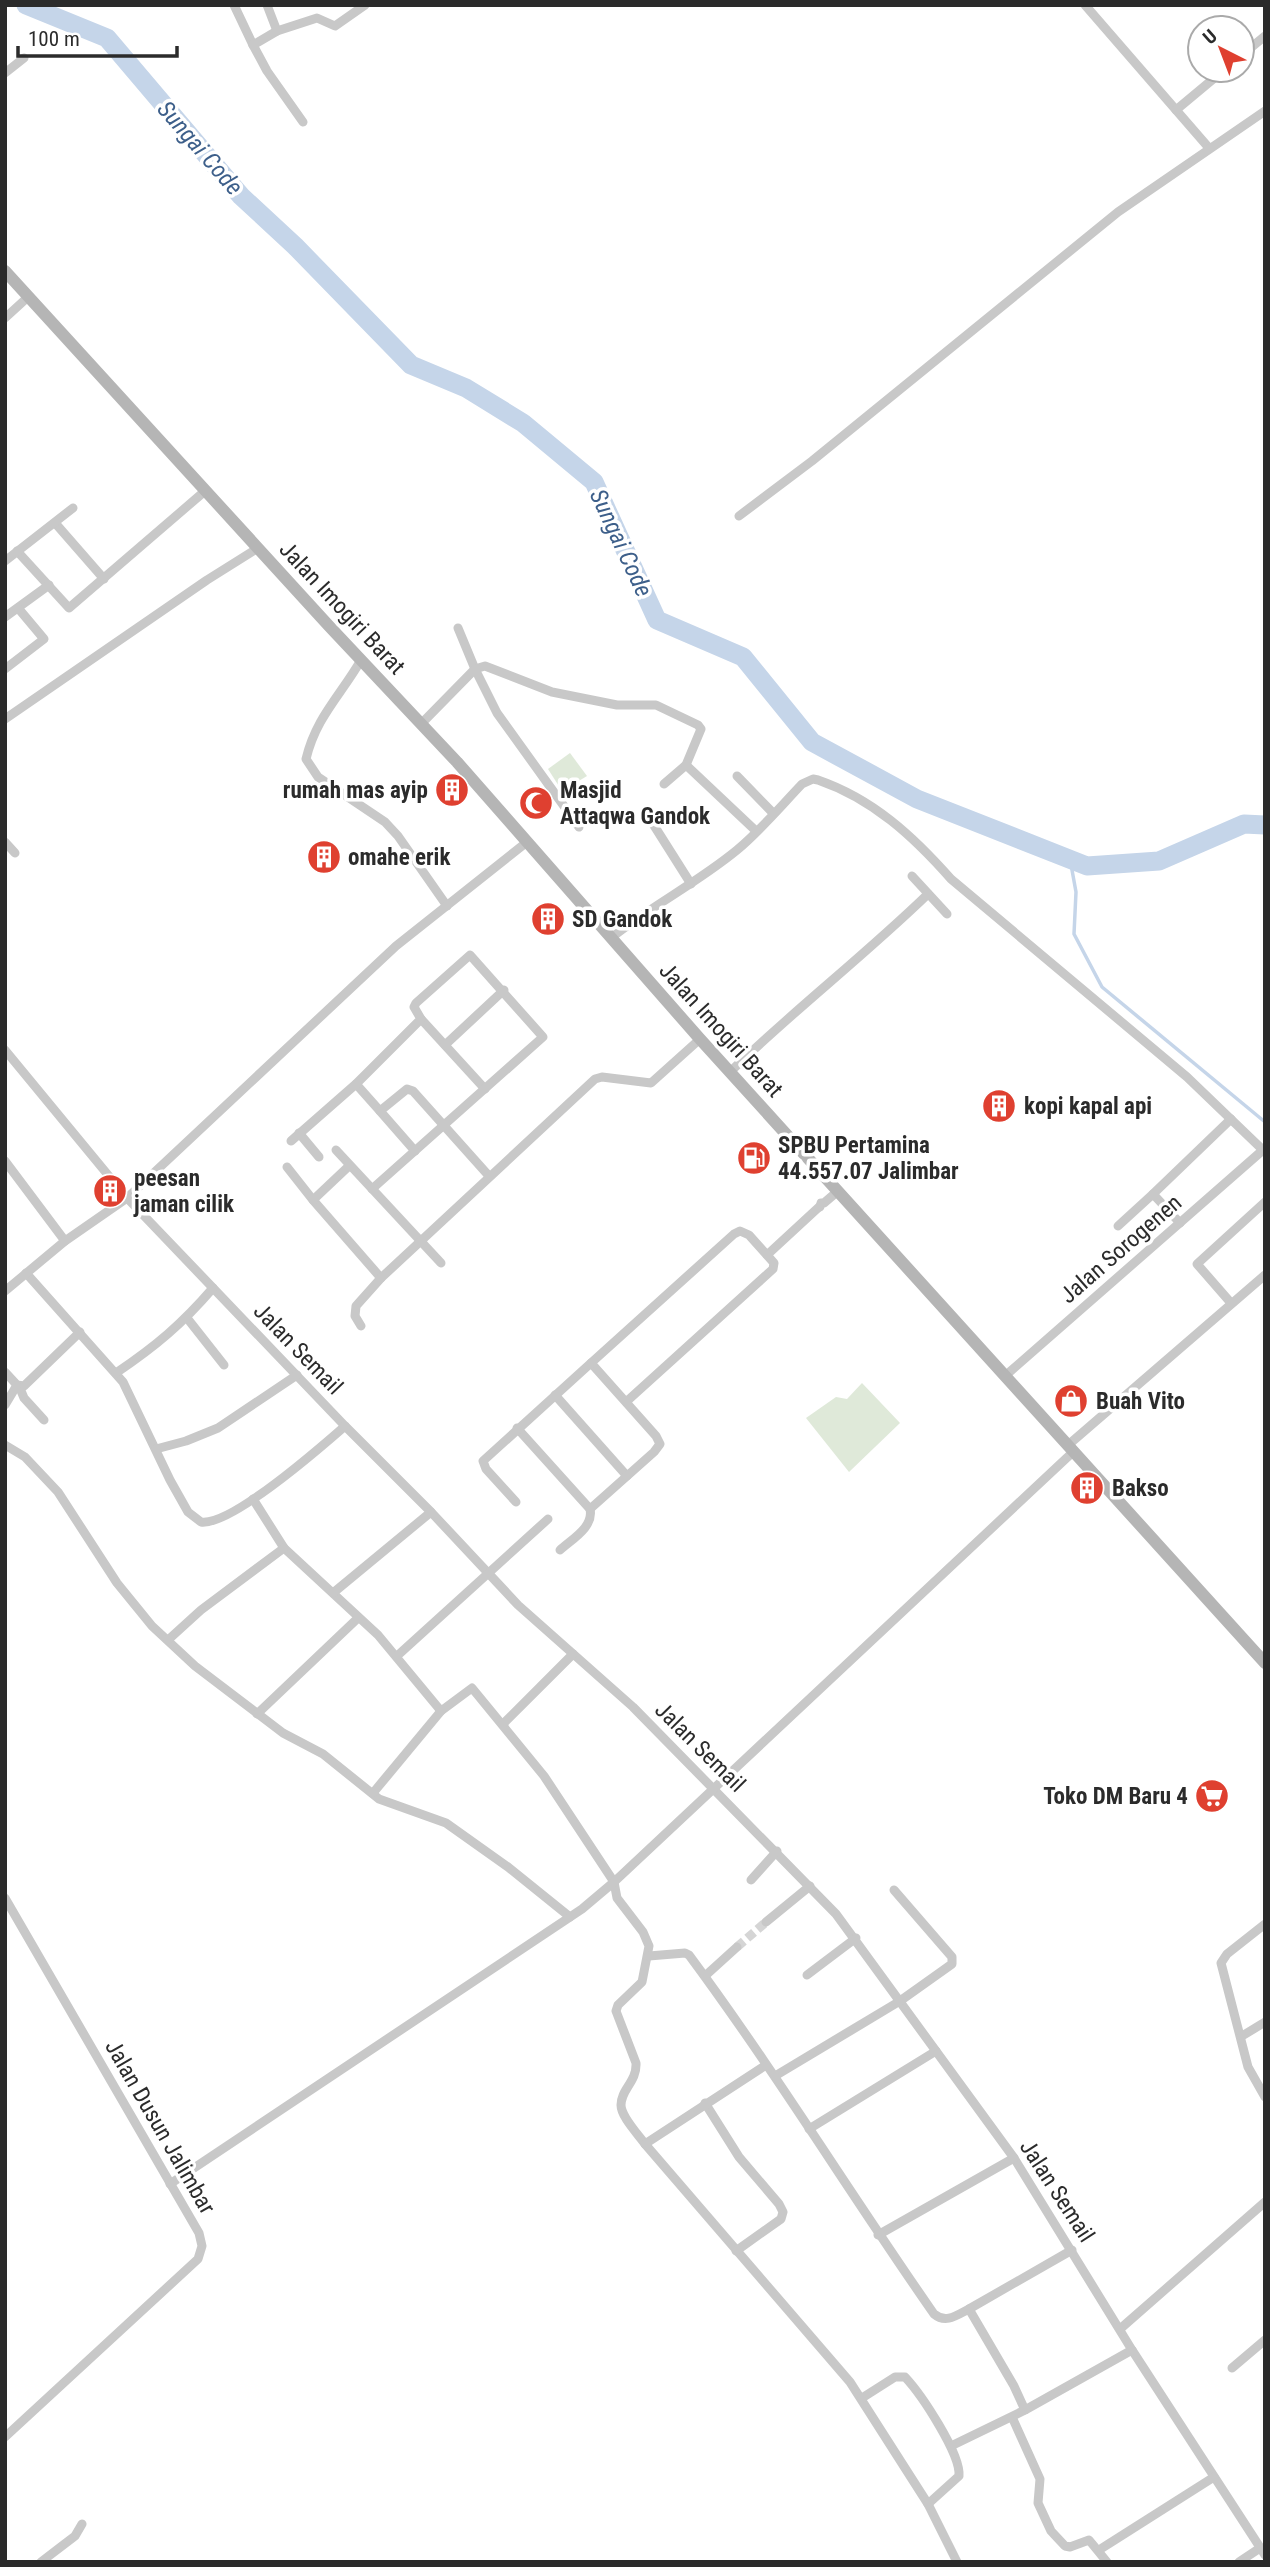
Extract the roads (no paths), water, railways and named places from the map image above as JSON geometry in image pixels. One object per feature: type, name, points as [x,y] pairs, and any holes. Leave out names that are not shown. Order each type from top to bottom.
[{"type":"main road","name":"Jalan Imogiri Barat","points":[[5,271],[421,724],[700,1039],[1265,1663]]},
{"type":"street","points":[[234,5],[267,71],[303,122]]},
{"type":"street","points":[[267,5],[277,31]]},
{"type":"street","points":[[253,45],[277,31],[317,18],[335,26],[365,5]]},
{"type":"street","points":[[1085,5],[1209,148]]},
{"type":"street","points":[[5,73],[24,58]]},
{"type":"street","points":[[1176,110],[1207,84]]},
{"type":"street","points":[[739,516],[812,461],[1118,212],[1265,111]]},
{"type":"street","points":[[5,318],[29,298]]},
{"type":"street","points":[[18,551],[69,608],[205,491]]},
{"type":"street","points":[[5,561],[56,524],[73,508]]},
{"type":"street","points":[[56,524],[104,579]]},
{"type":"street","points":[[5,719],[258,548]]},
{"type":"street","points":[[5,617],[49,585]]},
{"type":"street","points":[[5,669],[44,639],[18,608]]},
{"type":"street","points":[[458,628],[497,713],[579,827]]},
{"type":"street","points":[[361,660],[325,713],[313,736],[306,759],[318,777],[385,822],[398,836],[447,906]]},
{"type":"street","points":[[421,724],[475,669],[485,666],[539,688],[565,695],[617,705],[656,705],[701,729],[685,765],[664,784]]},
{"type":"street","points":[[685,765],[756,831]]},
{"type":"street","points":[[737,776],[773,813]]},
{"type":"street","points":[[611,938],[738,849],[802,783],[813,779],[841,788],[866,802],[922,846],[951,878],[1130,1027],[1264,1151]]},
{"type":"street","points":[[648,816],[691,884]]},
{"type":"street","points":[[5,842],[15,853]]},
{"type":"street","points":[[5,1291],[65,1241],[127,1198],[396,946],[527,842]]},
{"type":"street","points":[[912,876],[947,915]]},
{"type":"street","points":[[730,1072],[769,1034],[879,941],[928,894]]},
{"type":"street","points":[[372,1189],[444,1126],[543,1037],[469,955],[415,1003],[414,1007],[421,1019],[485,1089]]},
{"type":"street","points":[[445,1045],[503,990]]},
{"type":"street","points":[[291,1141],[356,1084],[421,1019]]},
{"type":"street","points":[[361,1326],[355,1317],[356,1306],[381,1278],[595,1079],[602,1077],[651,1083],[700,1039]]},
{"type":"street","name":"Jalan Semail","points":[[5,1050],[127,1198],[345,1426],[518,1605],[633,1707],[777,1851],[856,1938],[1014,2158],[1132,2350],[1262,2552]]},
{"type":"street","points":[[356,1084],[415,1151]]},
{"type":"street","points":[[380,1111],[403,1090],[410,1088],[489,1176]]},
{"type":"street","points":[[1118,1226],[1231,1118]]},
{"type":"street","points":[[299,1133],[319,1157]]},
{"type":"street","points":[[336,1150],[441,1263]]},
{"type":"street","name":"Jalan Sorogenen","points":[[1005,1376],[1264,1151]]},
{"type":"street","points":[[5,1161],[65,1241]]},
{"type":"street","points":[[313,1200],[349,1166]]},
{"type":"street","points":[[287,1167],[381,1278]]},
{"type":"street","points":[[767,1255],[838,1191]]},
{"type":"street","points":[[1153,1194],[1180,1223]]},
{"type":"street","points":[[1231,1303],[1197,1264],[1265,1202]]},
{"type":"street","points":[[516,1502],[486,1469],[483,1461],[734,1234],[740,1231],[747,1233],[774,1263],[773,1269],[626,1402]]},
{"type":"street","points":[[26,1273],[116,1373],[188,1512],[201,1522],[215,1522],[253,1499],[305,1461],[345,1426]]},
{"type":"street","points":[[170,2184],[570,1917],[614,1882],[1070,1449],[1265,1275]]},
{"type":"street","points":[[116,1373],[159,1343],[187,1318],[213,1288]]},
{"type":"street","points":[[187,1318],[224,1365]]},
{"type":"street","points":[[18,1385],[24,1385],[80,1332]]},
{"type":"street","points":[[590,1509],[660,1444],[656,1436],[591,1363]]},
{"type":"street","points":[[5,1372],[44,1420]]},
{"type":"street","points":[[156,1449],[218,1428],[297,1375]]},
{"type":"street","points":[[5,1405],[18,1385]]},
{"type":"street","points":[[555,1395],[627,1476]]},
{"type":"street","points":[[517,1428],[590,1509],[589,1524],[560,1550]]},
{"type":"street","points":[[5,1446],[25,1457],[58,1492],[117,1583],[152,1626],[195,1666],[283,1733],[323,1754],[385,1802],[446,1823],[508,1867],[570,1917]]},
{"type":"street","points":[[253,1499],[284,1548],[397,1656],[442,1711]]},
{"type":"street","points":[[332,1593],[431,1512]]},
{"type":"street","points":[[397,1656],[548,1519]]},
{"type":"street","points":[[168,1640],[201,1610],[284,1548]]},
{"type":"street","points":[[257,1714],[358,1618]]},
{"type":"street","points":[[503,1724],[573,1654]]},
{"type":"street","points":[[373,1793],[442,1711],[472,1688],[544,1776],[614,1882],[617,1898],[648,1940],[649,1956],[642,1982],[618,2005],[616,2011],[636,2063],[632,2082],[624,2093],[621,2105],[623,2112],[645,2144],[862,2398],[928,2504],[957,2562]]},
{"type":"street","points":[[751,1880],[777,1851]]},
{"type":"street","points":[[766,1922],[810,1886]]},
{"type":"street","points":[[775,2076],[900,2001],[950,1966],[953,1959],[894,1890]]},
{"type":"street","name":"Jalan Dusun Jalimbar","points":[[5,1898],[199,2233],[202,2245],[198,2259],[5,2437]]},
{"type":"street","points":[[1265,1924],[1227,1954],[1221,1963],[1248,2067],[1265,2096]]},
{"type":"street","points":[[807,1975],[856,1938]]},
{"type":"street","points":[[705,1976],[737,1947]]},
{"type":"street","points":[[649,1956],[689,1955],[742,2025],[878,2235],[938,2318],[948,2319],[969,2309],[1072,2250]]},
{"type":"street","points":[[1242,2036],[1265,2022]]},
{"type":"street","points":[[809,2129],[936,2051]]},
{"type":"street","points":[[645,2144],[766,2065]]},
{"type":"street","points":[[705,2104],[738,2157],[783,2212],[781,2219],[736,2251]]},
{"type":"street","points":[[878,2235],[1014,2158]]},
{"type":"street","points":[[1120,2329],[1265,2202]]},
{"type":"street","points":[[969,2309],[1025,2410]]},
{"type":"street","points":[[1232,2368],[1265,2340]]},
{"type":"street","points":[[951,2446],[1012,2417],[1132,2350]]},
{"type":"street","points":[[862,2398],[895,2377],[905,2377],[951,2446],[959,2464],[959,2476],[928,2504]]},
{"type":"street","points":[[1012,2417],[1040,2479],[1038,2502],[1051,2531],[1065,2546],[1070,2547],[1087,2540],[1099,2550],[1107,2562]]},
{"type":"street","points":[[1099,2550],[1214,2477]]},
{"type":"street","points":[[41,2562],[75,2536],[82,2524]]},
{"type":"street","points":[[1239,2562],[1262,2552]]},
{"type":"waterway","name":"Sungai Code","points":[[26,5],[107,38],[241,196],[295,246],[411,365],[466,388],[523,423],[594,482],[657,620],[743,657],[812,742],[917,799],[1087,866],[1159,861],[1244,824],[1265,825]]},
{"type":"waterway","points":[[1070,859],[1076,892],[1074,934],[1102,987],[1265,1122]]},
{"type":"tunnel","points":[[737,1947],[766,1922]]},
{"type":"place","name":"rumah mas ayip","points":[[452,790]]},
{"type":"place","name":"Masjid Attaqwa Gandok","points":[[536,803]]},
{"type":"place","name":"omahe erik","points":[[324,857]]},
{"type":"place","name":"SD Gandok","points":[[548,919]]},
{"type":"place","name":"kopi kapal api","points":[[999,1106]]},
{"type":"place","name":"SPBU Pertamina 44.557.07 Jalimbar","points":[[754,1158]]},
{"type":"place","name":"peesan jaman cilik","points":[[110,1191]]},
{"type":"place","name":"Buah Vito","points":[[1071,1401]]},
{"type":"place","name":"Bakso","points":[[1087,1488]]},
{"type":"place","name":"Toko DM Baru 4","points":[[1212,1796]]}]
